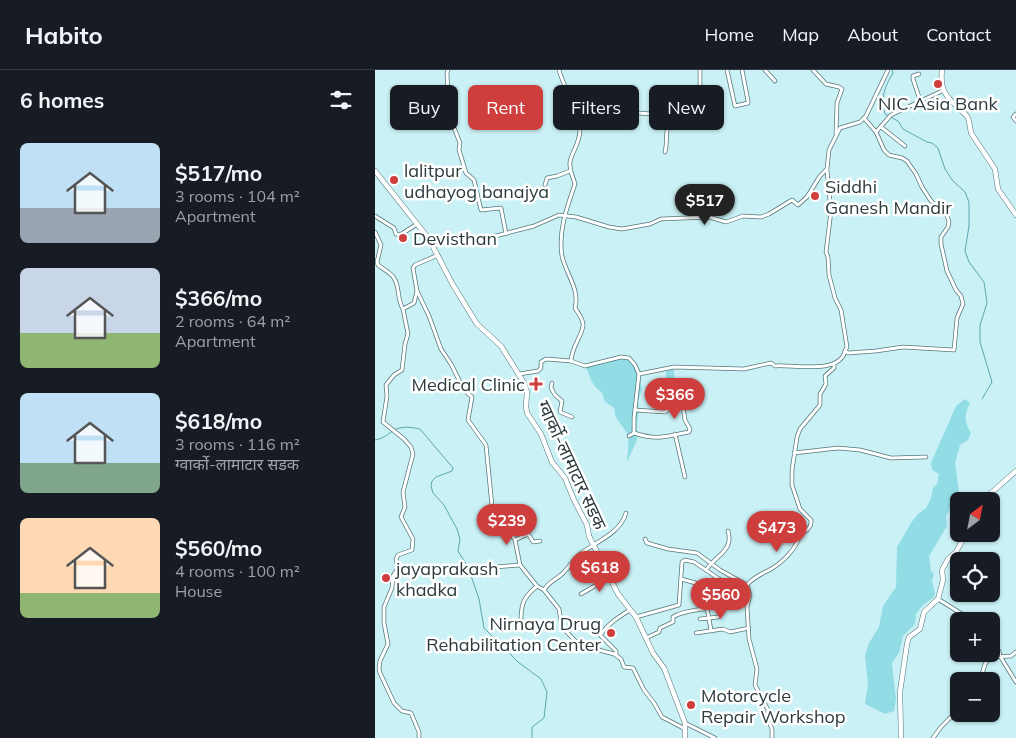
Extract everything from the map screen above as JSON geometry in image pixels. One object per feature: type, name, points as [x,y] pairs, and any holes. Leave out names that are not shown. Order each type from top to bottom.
[{"type":"main road","points":[[942,70],[940,82],[942,91],[967,116],[971,133],[995,168],[999,189],[1016,215]]},
{"type":"main road","name":"ग्वार्को-लामाटार सडक","points":[[375,171],[429,239],[453,285],[477,324],[501,346],[519,374],[526,388],[527,413],[541,434],[552,462],[563,474],[587,525],[589,536],[618,594],[635,617],[653,653],[664,668],[685,723],[685,738]]},
{"type":"main road","points":[[992,492],[1016,471]]},
{"type":"main road","points":[[901,738],[900,698],[909,637],[920,629],[924,612],[938,598],[942,586],[944,564],[956,552],[962,542]]},
{"type":"street","points":[[448,70],[447,95],[453,125],[460,143],[459,150],[465,174],[474,180],[481,210],[501,208],[507,234]]},
{"type":"street","points":[[559,70],[564,85]]},
{"type":"street","points":[[665,152],[669,124],[673,116],[689,108],[707,104],[707,96],[700,85],[700,70]]},
{"type":"street","points":[[727,70],[735,106],[747,103],[748,101],[742,70]]},
{"type":"street","points":[[765,70],[775,81]]},
{"type":"street","points":[[813,70],[826,84],[842,89],[837,103],[836,135]]},
{"type":"street","points":[[639,374],[674,367],[744,369],[771,363],[775,366],[816,368],[834,364],[844,355],[847,347],[841,310],[835,298],[829,275],[826,252],[831,211],[827,169],[829,150],[842,127],[864,118],[888,70]]},
{"type":"street","points":[[919,74],[913,77],[920,100]]},
{"type":"street","points":[[876,132],[891,116],[920,100],[942,91]]},
{"type":"street","points":[[1016,114],[1013,117],[1016,121]]},
{"type":"street","points":[[845,351],[876,351],[908,347],[953,350],[957,318],[963,304],[961,296],[947,271],[941,244],[941,237],[948,227],[947,215],[931,201],[907,161],[889,155],[884,150],[876,132],[864,118]]},
{"type":"street","points":[[881,127],[905,146]]},
{"type":"street","points":[[571,361],[573,348],[583,326],[583,320],[575,308],[577,302],[575,290],[563,258],[561,240],[564,215],[575,184],[570,171],[570,160],[578,141],[579,130]]},
{"type":"street","points":[[429,239],[488,238],[540,224],[559,215],[622,229],[650,224],[661,219],[709,217],[726,222],[743,216],[761,217],[777,210],[792,200],[799,205],[827,169]]},
{"type":"street","points":[[545,185],[547,178],[570,171]]},
{"type":"street","points":[[375,216],[394,228],[396,234],[400,235],[418,224]]},
{"type":"street","points":[[375,232],[381,245],[377,262],[396,280],[408,334],[402,370],[394,375],[386,385],[387,396],[383,422],[411,446],[413,454],[403,492],[405,507],[401,517],[414,542],[412,550],[398,555],[396,559],[398,568],[393,576],[392,588],[384,607],[383,623],[388,644],[380,661],[379,668],[394,703],[402,711],[411,713],[419,732],[419,738]]},
{"type":"street","points":[[439,255],[414,266],[413,271],[417,290],[441,349],[464,390],[472,397],[469,420],[486,446],[491,506],[515,540],[520,566],[537,586],[544,590],[559,609],[563,627],[579,645],[589,651],[599,650],[616,655],[621,659],[624,667],[633,668],[644,690],[662,717],[685,729]]},
{"type":"street","points":[[403,309],[414,303],[417,290]]},
{"type":"street","points":[[519,374],[538,371],[541,368],[541,362],[547,359],[571,361],[585,366],[621,357],[629,358],[639,374],[634,433]]},
{"type":"street","points":[[747,585],[755,577],[780,563],[798,542],[800,535],[811,525],[811,520],[800,509],[792,485],[794,453],[797,436],[820,405],[820,394],[826,384],[825,376],[834,368],[834,364]]},
{"type":"street","points":[[552,382],[551,388],[562,401],[560,412],[572,417]]},
{"type":"street","points":[[634,433],[648,438],[663,437],[689,432],[690,429],[685,420],[683,407],[672,407],[665,412],[635,410]]},
{"type":"street","points":[[629,436],[634,433]]},
{"type":"street","points":[[675,434],[685,477]]},
{"type":"street","points":[[794,453],[838,448],[859,450],[891,458],[926,457]]},
{"type":"street","points":[[544,590],[547,585],[564,572],[573,560],[614,530],[623,520],[626,513]]},
{"type":"street","points":[[706,570],[728,548],[731,540],[728,531]]},
{"type":"street","points":[[515,540],[529,535],[533,542],[540,541]]},
{"type":"street","points":[[645,539],[647,543],[668,549],[697,553],[720,570],[747,585],[751,595],[747,607],[749,639],[757,670],[755,685],[768,710],[767,717],[772,729],[772,738]]},
{"type":"street","points":[[635,617],[679,605],[682,562],[685,560],[694,562],[728,585]]},
{"type":"street","points":[[473,569],[520,566]]},
{"type":"street","points":[[581,594],[610,577]]},
{"type":"street","points":[[681,578],[714,588],[718,587],[721,580]]},
{"type":"street","points":[[521,620],[525,596],[537,586]]},
{"type":"street","points":[[646,638],[673,622],[673,617],[679,614],[715,607],[730,601],[740,591]]},
{"type":"street","points":[[938,598],[959,612]]},
{"type":"street","points":[[707,608],[711,630]]},
{"type":"street","points":[[616,655],[616,651],[600,635],[613,620],[630,610]]},
{"type":"street","points":[[700,619],[718,617]]},
{"type":"street","points":[[696,633],[723,629],[730,632],[749,628]]},
{"type":"street","points":[[1000,656],[1011,656],[1016,652]]},
{"type":"street","points":[[1000,656],[1016,682]]},
{"type":"street","points":[[933,738],[950,718]]},
{"type":"street","points":[[685,723],[715,738]]},
{"type":"shaded area","points":[[621,357],[629,358],[639,372],[642,389],[638,401],[637,440],[627,462],[629,436],[615,416],[613,407],[605,402],[602,393],[596,388],[585,366]]},
{"type":"shaded area","points":[[674,367],[674,382],[681,383],[682,395],[686,396],[686,400],[677,400],[677,396],[666,395],[666,368]]},
{"type":"shaded area","points":[[965,399],[970,403],[966,418],[971,433],[968,440],[960,445],[955,463],[959,492],[950,492],[950,509],[946,516],[947,526],[929,556],[931,571],[934,574],[932,581],[934,597],[922,606],[916,614],[915,624],[903,636],[899,653],[892,663],[896,699],[894,711],[885,714],[865,704],[868,684],[865,656],[869,643],[879,627],[883,606],[896,587],[897,547],[911,523],[926,508],[933,488],[937,484],[939,474],[932,470],[931,463],[956,406]]},
{"type":"waterway","points":[[892,70],[893,73],[883,97],[885,114],[898,121],[903,129],[932,143],[938,148],[945,169],[953,181],[965,192],[969,202],[969,226],[965,251],[969,262],[984,282],[987,303],[980,325],[980,342],[992,382],[982,399]]},
{"type":"waterway","points":[[375,440],[400,428],[420,429],[453,468],[452,471],[436,477],[432,481],[431,486],[433,493],[444,505],[457,529],[460,539],[458,551],[468,567],[479,599],[484,628],[518,662],[541,679],[547,692],[544,718],[532,727],[532,738]]},
{"type":"place","name":"NIC Asia Bank","points":[[938,84]]},
{"type":"place","name":"lalitpur udhayog banajya","points":[[394,180]]},
{"type":"place","name":"Siddhi Ganesh Mandir","points":[[815,196]]},
{"type":"place","name":"Devisthan","points":[[403,238]]},
{"type":"place","name":"Medical Clinic","points":[[536,384]]},
{"type":"place","name":"jayaprakash khadka","points":[[386,578]]},
{"type":"place","name":"Nirnaya Drug Rehabilitation Center","points":[[611,633]]},
{"type":"place","name":"Motorcycle Repair Workshop","points":[[691,705]]}]
